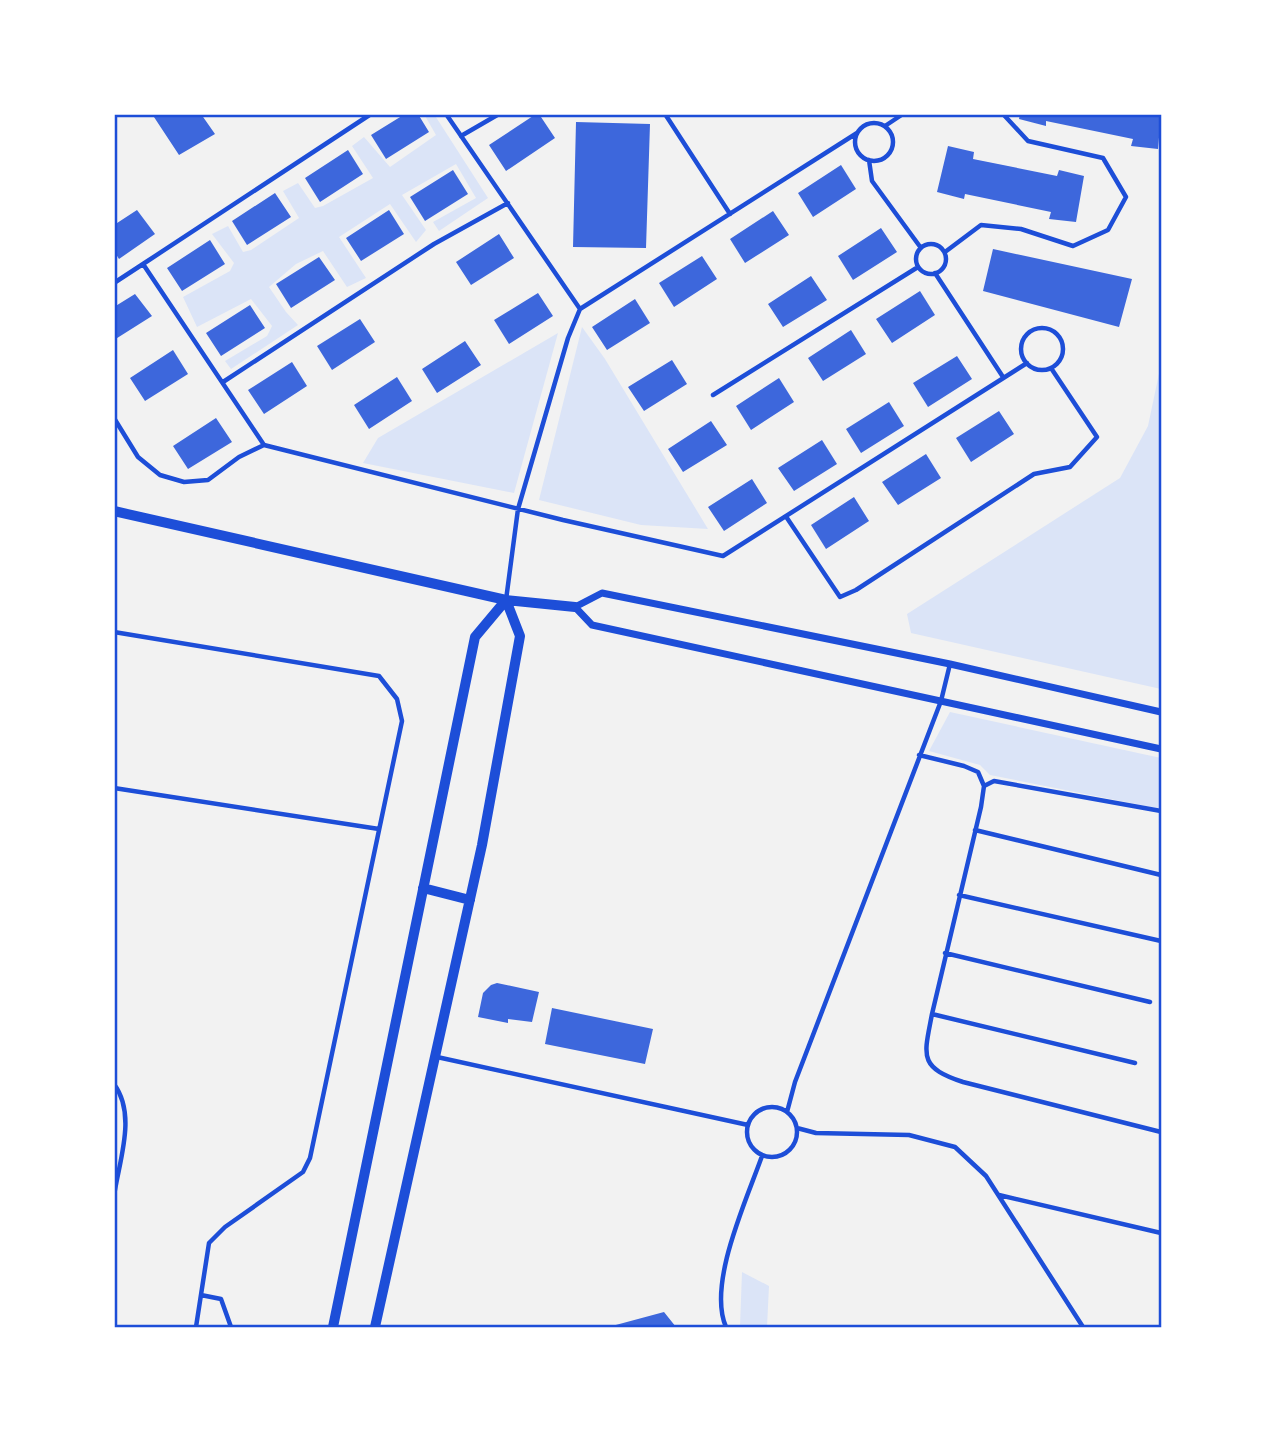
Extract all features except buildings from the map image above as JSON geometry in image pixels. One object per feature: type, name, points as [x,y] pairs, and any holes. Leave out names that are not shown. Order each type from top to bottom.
[{"type":"street","points":[[114,511],[506,600],[575,607],[602,593],[950,664],[1161,712]]},
{"type":"street","points":[[333,1327],[475,637],[506,600]]},
{"type":"street","points":[[375,1327],[470,900],[520,636],[506,600]]},
{"type":"street","points":[[575,607],[592,625],[1161,749]]},
{"type":"street","points":[[424,888],[470,900]]},
{"type":"lane","points":[[114,283],[371,114]]},
{"type":"lane","points":[[446,114],[580,309]]},
{"type":"lane","points":[[461,136],[499,114]]},
{"type":"lane","points":[[665,114],[730,214]]},
{"type":"lane","points":[[885,126],[903,114]]},
{"type":"lane","points":[[945,252],[981,225],[1021,229],[1073,246],[1108,230],[1126,197],[1103,158],[1028,141],[1003,114]]},
{"type":"lane","points":[[506,600],[518,509],[568,338],[580,309],[866,125],[879,123],[885,126],[892,135],[893,147],[881,160],[863,158],[857,150],[857,133]]},
{"type":"lane","points":[[869,160],[873,181],[921,248]]},
{"type":"lane","points":[[223,382],[434,244],[508,203]]},
{"type":"lane","points":[[934,243],[945,252],[945,265],[935,274],[926,273],[918,267],[916,257],[921,248],[934,243]]},
{"type":"lane","points":[[144,264],[264,445]]},
{"type":"lane","points":[[713,395],[918,267]]},
{"type":"lane","points":[[935,274],[1003,377]]},
{"type":"lane","points":[[1044,329],[1056,334],[1063,345],[1061,359],[1051,368],[1038,370],[1027,363],[1023,356],[1023,342],[1031,332],[1044,329]]},
{"type":"lane","points":[[114,418],[138,457],[160,475],[184,482],[208,480],[239,457],[264,445],[518,509],[723,556],[787,518],[1027,363]]},
{"type":"lane","points":[[787,518],[839,597],[856,590],[1034,474],[1070,467],[1088,447],[1097,436],[1051,368]]},
{"type":"lane","points":[[114,632],[379,676],[397,699],[402,721],[310,1158],[303,1172],[225,1227],[209,1243],[197,1327]]},
{"type":"lane","points":[[787,1112],[795,1082],[941,701],[950,664]]},
{"type":"lane","points":[[919,755],[964,765],[978,772],[984,786],[925,1048],[929,1064],[939,1074],[1161,1132]]},
{"type":"lane","points":[[984,786],[994,781],[1161,811]]},
{"type":"lane","points":[[114,788],[379,829]]},
{"type":"lane","points":[[975,830],[1161,875]]},
{"type":"lane","points":[[959,895],[1161,941]]},
{"type":"lane","points":[[945,953],[1150,1002]]},
{"type":"lane","points":[[932,1014],[1135,1063]]},
{"type":"lane","points":[[436,1057],[748,1125]]},
{"type":"lane","points":[[114,1084],[119,1090],[125,1115],[124,1143],[114,1196]]},
{"type":"lane","points":[[772,1107],[787,1112],[797,1128],[795,1143],[785,1154],[770,1158],[762,1156],[751,1146],[746,1132],[748,1125],[757,1112],[764,1108],[772,1107]]},
{"type":"lane","points":[[797,1128],[816,1133],[909,1135],[955,1147],[986,1176],[1083,1327]]},
{"type":"lane","points":[[726,1327],[722,1318],[723,1265],[762,1156]]},
{"type":"lane","points":[[998,1195],[1161,1233]]},
{"type":"lane","points":[[201,1295],[220,1299],[230,1327]]},
{"type":"shaded area","points":[[424,114],[434,114],[488,198],[439,231],[433,222],[476,198],[456,164],[402,195],[426,230],[416,242],[390,204],[339,237],[366,278],[347,287],[323,251],[296,264],[269,287],[298,325],[231,369],[225,361],[267,336],[272,326],[251,299],[197,327],[183,297],[230,271],[234,263],[212,234],[228,226],[243,252],[251,250],[299,218],[283,191],[298,183],[315,208],[323,206],[373,178],[352,146],[364,137],[390,167],[436,135]]},
{"type":"shaded area","points":[[582,327],[605,359],[708,529],[641,525],[539,500]]},
{"type":"shaded area","points":[[558,333],[514,493],[363,463],[378,438]]},
{"type":"shaded area","points":[[1161,364],[1161,689],[911,633],[907,614],[1120,478],[1148,426]]},
{"type":"shaded area","points":[[950,712],[1161,758],[1161,809],[990,775],[980,765],[929,751]]},
{"type":"shaded area","points":[[742,1272],[769,1286],[767,1327],[740,1326]]}]
